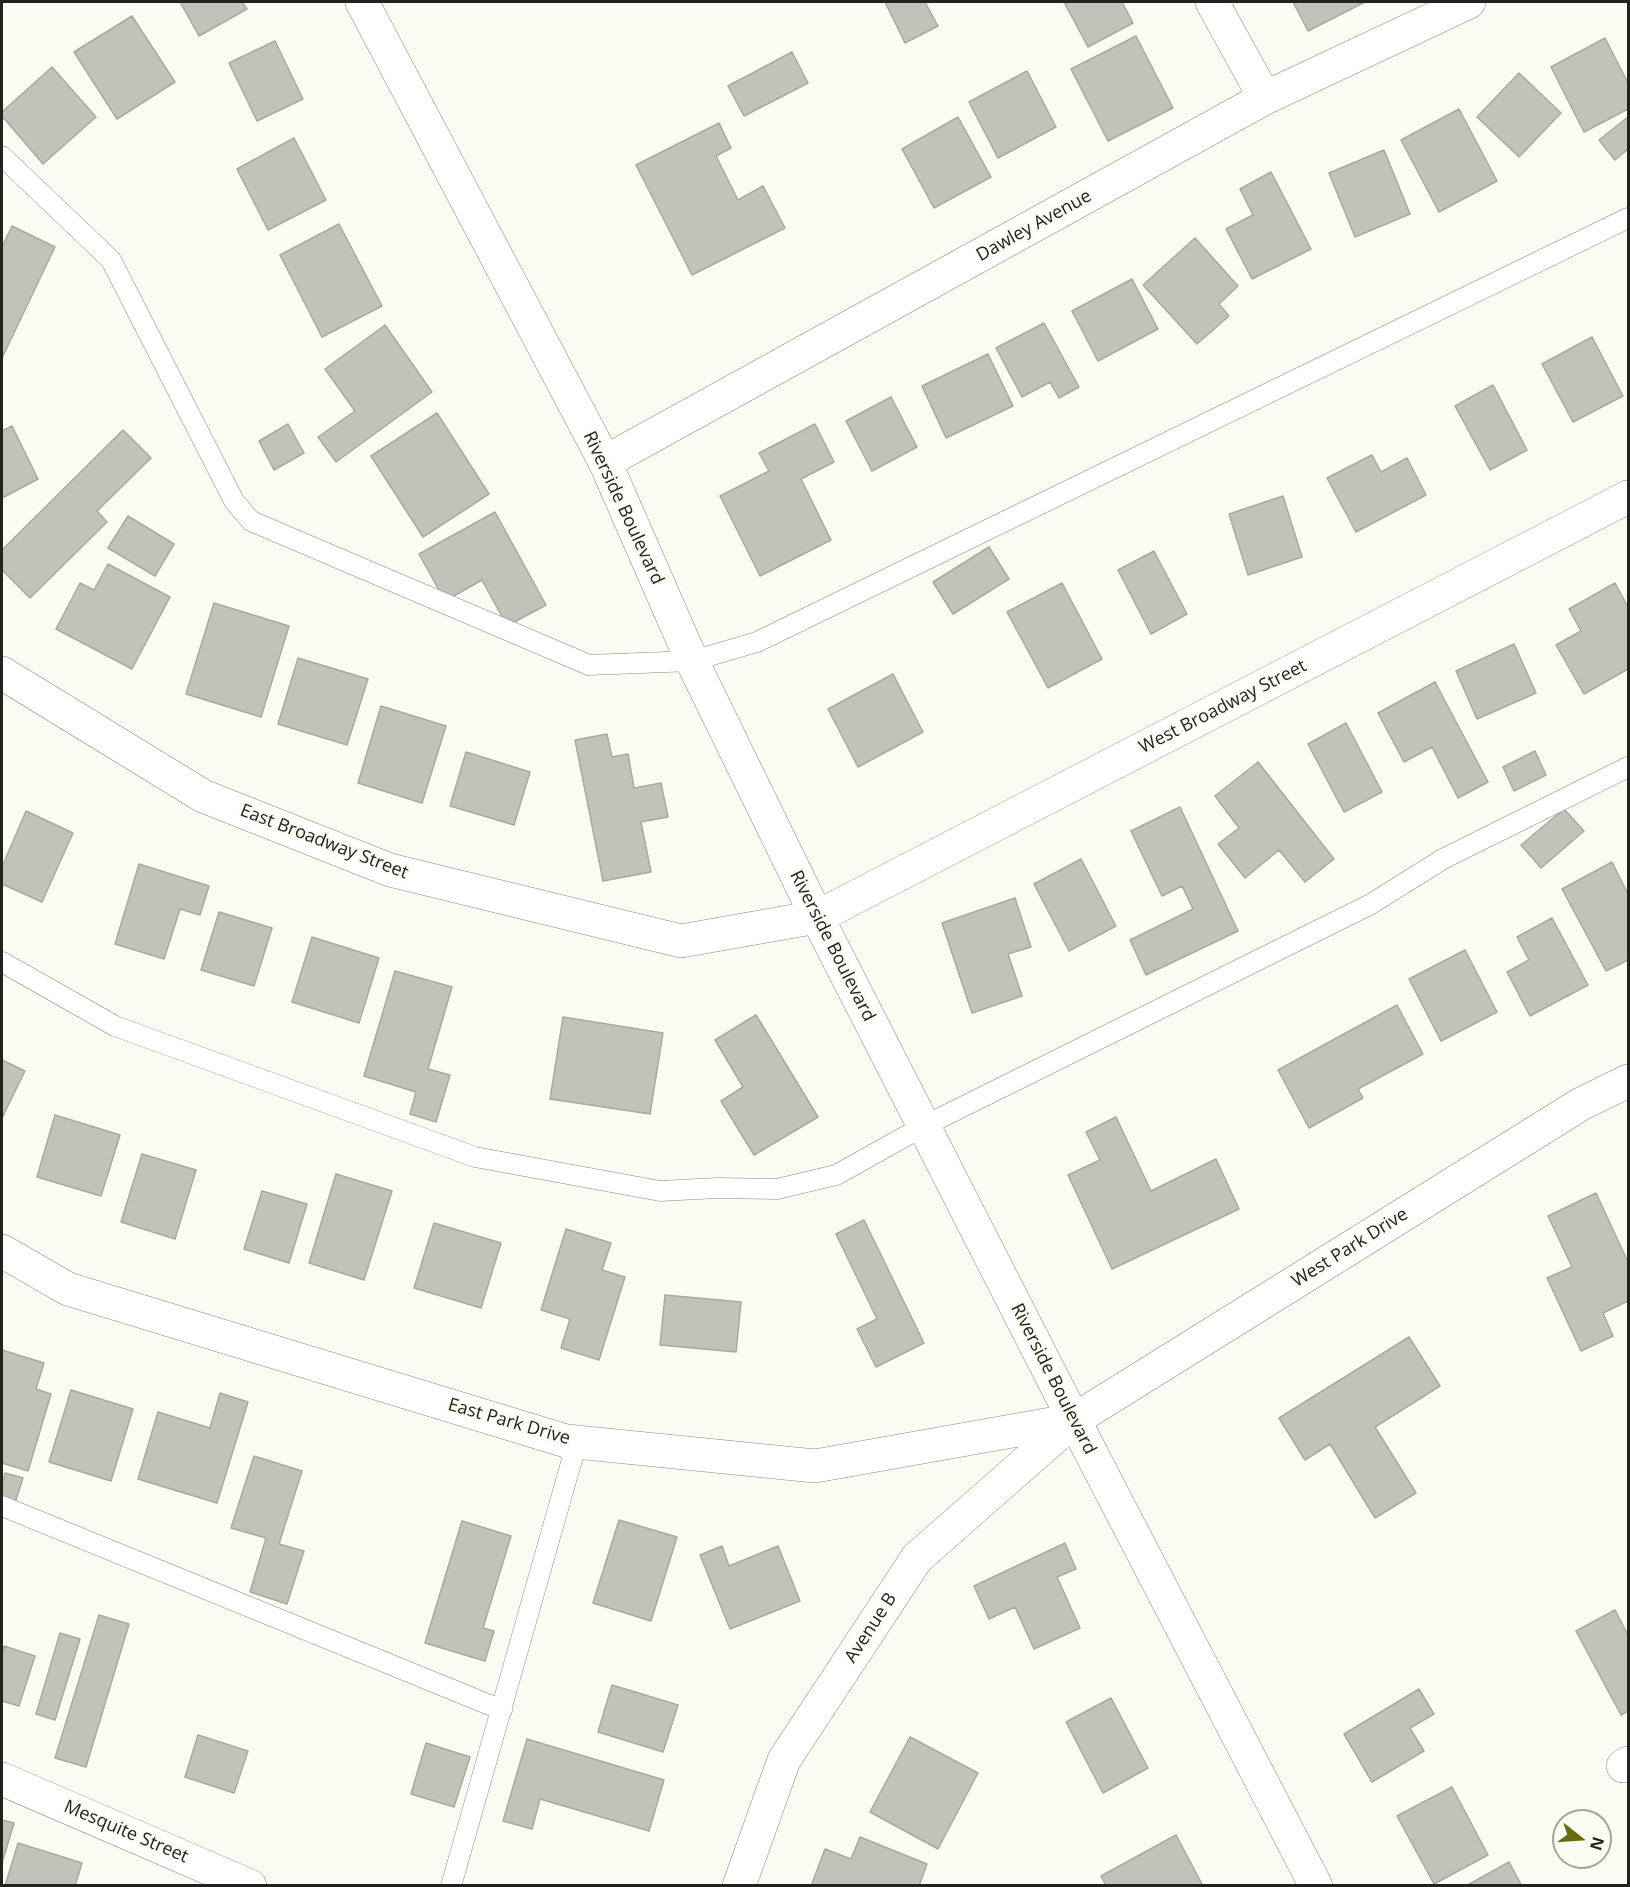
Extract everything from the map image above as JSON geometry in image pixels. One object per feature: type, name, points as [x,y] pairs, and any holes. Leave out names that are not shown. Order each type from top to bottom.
[{"type":"street","name":"Riverside Boulevard","points":[[362,2],[605,462],[692,661],[817,917],[1074,1420],[1316,1886]]},
{"type":"street","points":[[1212,2],[1265,98]]},
{"type":"street","name":"Dawley Avenue","points":[[605,462],[1265,98],[1469,2]]},
{"type":"street","name":"West Broadway Street","points":[[817,917],[1629,497]]},
{"type":"street","name":"East Broadway Street","points":[[2,673],[203,796],[390,870],[681,941],[817,917]]},
{"type":"street","name":"West Park Drive","points":[[1074,1420],[1581,1104],[1629,1081]]},
{"type":"street","name":"East Park Drive","points":[[2,1251],[68,1289],[566,1441],[815,1466],[1074,1420]]},
{"type":"street","name":"Avenue B","points":[[739,1886],[784,1760],[917,1558],[1074,1420]]},
{"type":"street","name":"Mesquite Street","points":[[2,1779],[250,1886]]},
{"type":"lane","points":[[2,156],[111,260],[234,501],[251,521],[589,665],[692,661],[757,642],[1629,218]]},
{"type":"lane","points":[[2,962],[115,1026],[475,1157],[660,1191],[717,1188],[777,1189],[836,1175],[924,1126],[1361,909],[1443,859],[1629,767]]},
{"type":"lane","points":[[451,1886],[577,1442]]},
{"type":"lane","points":[[2,1506],[502,1710]]},
{"type":"building","points":[[180,2],[242,2],[247,9],[199,36]]},
{"type":"building","points":[[885,2],[925,2],[938,26],[905,43]]},
{"type":"building","points":[[1064,2],[1122,2],[1133,23],[1088,47]]},
{"type":"building","points":[[1293,2],[1365,2],[1308,31]]},
{"type":"building","points":[[132,16],[175,82],[117,119],[74,52]]},
{"type":"building","points":[[1136,36],[1173,108],[1108,141],[1071,69]]},
{"type":"building","points":[[1605,38],[1628,83],[1628,109],[1584,132],[1551,67]]},
{"type":"building","points":[[275,41],[303,99],[257,121],[229,63]]},
{"type":"building","points":[[792,52],[808,83],[744,116],[728,86]]},
{"type":"building","points":[[52,67],[96,117],[43,164],[2,116],[2,112]]},
{"type":"building","points":[[1027,71],[1056,127],[998,158],[969,102]]},
{"type":"building","points":[[1519,73],[1561,113],[1519,157],[1477,117]]},
{"type":"building","points":[[1459,109],[1497,181],[1439,212],[1401,140]]},
{"type":"building","points":[[958,117],[991,177],[934,208],[902,149]]},
{"type":"building","points":[[1628,117],[1628,149],[1615,160],[1599,140]]},
{"type":"building","points":[[719,123],[731,148],[716,156],[738,200],[763,186],[785,228],[692,275],[636,165]]},
{"type":"building","points":[[294,138],[326,200],[268,230],[237,169]]},
{"type":"building","points":[[1384,150],[1410,214],[1355,237],[1329,173]]},
{"type":"building","points":[[1271,172],[1311,249],[1252,279],[1226,229],[1253,215],[1240,189]]},
{"type":"building","points":[[339,224],[382,306],[322,337],[280,255]]},
{"type":"building","points":[[12,226],[55,247],[2,358],[2,247]]},
{"type":"building","points":[[1195,238],[1238,286],[1219,304],[1229,316],[1197,344],[1143,285]]},
{"type":"building","points":[[1132,279],[1158,329],[1098,361],[1072,311]]},
{"type":"building","points":[[1044,323],[1079,387],[1059,398],[1050,382],[1022,397],[996,348]]},
{"type":"building","points":[[385,325],[432,392],[336,462],[318,437],[355,411],[325,369]]},
{"type":"building","points":[[1592,337],[1623,396],[1573,422],[1542,364]]},
{"type":"building","points":[[988,354],[1013,406],[946,438],[922,386]]},
{"type":"building","points":[[1493,385],[1527,450],[1490,470],[1455,406]]},
{"type":"building","points":[[891,397],[917,447],[872,471],[846,421]]},
{"type":"building","points":[[437,413],[489,494],[423,537],[371,456]]},
{"type":"building","points":[[288,424],[304,453],[274,470],[259,441]]},
{"type":"building","points":[[815,424],[834,462],[801,479],[831,540],[760,576],[720,496],[769,471],[759,453]]},
{"type":"building","points":[[12,426],[38,479],[2,498],[2,431]]},
{"type":"building","points":[[123,430],[151,458],[97,511],[107,522],[30,598],[2,570],[2,550]]},
{"type":"building","points":[[1372,455],[1381,472],[1407,458],[1426,495],[1356,532],[1327,478]]},
{"type":"building","points":[[1283,496],[1302,557],[1248,575],[1229,514]]},
{"type":"building","points":[[495,512],[546,605],[507,626],[482,580],[445,601],[419,554]]},
{"type":"building","points":[[128,516],[174,544],[155,576],[108,548]]},
{"type":"building","points":[[989,547],[1009,579],[953,614],[933,582]]},
{"type":"building","points":[[1154,551],[1187,614],[1151,634],[1118,570]]},
{"type":"building","points":[[108,564],[170,597],[132,669],[56,629],[80,583],[94,590]]},
{"type":"building","points":[[1062,583],[1102,659],[1048,688],[1007,612]]},
{"type":"building","points":[[1615,583],[1628,607],[1628,669],[1584,694],[1556,645],[1581,631],[1569,609]]},
{"type":"building","points":[[214,603],[289,626],[261,717],[186,694]]},
{"type":"building","points":[[1514,644],[1536,693],[1477,719],[1456,671]]},
{"type":"building","points":[[298,658],[368,679],[347,745],[278,724]]},
{"type":"building","points":[[893,674],[923,732],[858,767],[828,709]]},
{"type":"building","points":[[1435,682],[1488,782],[1458,798],[1432,747],[1404,762],[1378,713]]},
{"type":"building","points":[[381,706],[446,726],[422,803],[358,783]]},
{"type":"building","points":[[1346,723],[1382,792],[1344,812],[1308,744]]},
{"type":"building","points":[[607,734],[612,757],[628,754],[634,788],[661,783],[668,817],[641,822],[651,872],[603,881],[575,740]]},
{"type":"building","points":[[1535,751],[1546,775],[1514,791],[1503,767]]},
{"type":"building","points":[[466,752],[530,772],[514,825],[450,806]]},
{"type":"building","points":[[1258,762],[1334,859],[1305,882],[1279,850],[1245,878],[1218,844],[1239,828],[1215,796]]},
{"type":"building","points":[[1180,807],[1238,931],[1146,975],[1130,940],[1193,909],[1182,886],[1162,896],[1131,831]]},
{"type":"building","points":[[1564,809],[1584,831],[1541,868],[1521,845]]},
{"type":"building","points":[[26,811],[73,833],[42,902],[2,884],[2,867]]},
{"type":"building","points":[[1081,859],[1116,926],[1069,951],[1034,884]]},
{"type":"building","points":[[1612,862],[1628,894],[1628,960],[1606,971],[1562,889]]},
{"type":"building","points":[[139,864],[209,886],[200,915],[180,909],[164,959],[115,944]]},
{"type":"building","points":[[1015,898],[1031,947],[1008,954],[1022,996],[972,1013],[942,923]]},
{"type":"building","points":[[219,912],[272,928],[254,986],[201,970]]},
{"type":"building","points":[[1552,918],[1588,985],[1530,1016],[1507,972],[1529,960],[1517,937]]},
{"type":"building","points":[[312,937],[379,958],[359,1023],[292,1002]]},
{"type":"building","points":[[1465,950],[1497,1012],[1441,1041],[1409,979]]},
{"type":"building","points":[[395,971],[452,987],[428,1069],[450,1075],[436,1122],[410,1114],[416,1092],[364,1076]]},
{"type":"building","points":[[1397,1005],[1423,1054],[1358,1089],[1363,1098],[1309,1128],[1278,1070]]},
{"type":"building","points":[[756,1015],[818,1117],[754,1155],[721,1101],[743,1087],[715,1040]]},
{"type":"building","points":[[563,1017],[663,1033],[650,1114],[550,1099]]},
{"type":"building","points":[[2,1060],[25,1071],[2,1118]]},
{"type":"building","points":[[55,1115],[120,1135],[101,1196],[37,1177]]},
{"type":"building","points":[[1116,1117],[1151,1191],[1216,1159],[1239,1209],[1112,1269],[1068,1175],[1100,1160],[1086,1132]]},
{"type":"building","points":[[142,1154],[196,1170],[175,1239],[121,1222]]},
{"type":"building","points":[[336,1174],[392,1191],[364,1280],[309,1263]]},
{"type":"building","points":[[262,1191],[307,1204],[289,1263],[244,1249]]},
{"type":"building","points":[[1596,1193],[1628,1262],[1628,1301],[1603,1313],[1613,1336],[1581,1351],[1547,1278],[1572,1267],[1548,1216]]},
{"type":"building","points":[[864,1220],[924,1343],[876,1367],[857,1329],[877,1319],[836,1234]]},
{"type":"building","points":[[434,1223],[501,1243],[481,1308],[414,1288]]},
{"type":"building","points":[[566,1229],[611,1243],[602,1270],[625,1277],[599,1360],[561,1348],[570,1319],[541,1310]]},
{"type":"building","points":[[665,1295],[741,1302],[736,1352],[660,1345]]},
{"type":"building","points":[[1409,1337],[1440,1386],[1375,1427],[1416,1493],[1375,1518],[1330,1444],[1305,1460],[1279,1418]]},
{"type":"building","points":[[2,1350],[44,1363],[36,1389],[51,1394],[28,1471],[2,1463]]},
{"type":"building","points":[[71,1390],[133,1409],[111,1481],[49,1462]]},
{"type":"building","points":[[220,1393],[248,1402],[217,1503],[138,1479],[158,1412],[210,1428]]},
{"type":"building","points":[[254,1456],[302,1471],[279,1544],[304,1551],[287,1604],[250,1592],[266,1538],[231,1528]]},
{"type":"building","points":[[5,1473],[23,1478],[14,1506],[2,1502]]},
{"type":"building","points":[[619,1520],[677,1537],[651,1621],[593,1603]]},
{"type":"building","points":[[462,1521],[511,1536],[483,1628],[494,1631],[485,1661],[425,1643]]},
{"type":"building","points":[[1065,1543],[1076,1569],[1057,1577],[1080,1628],[1034,1649],[1015,1607],[989,1619],[974,1586]]},
{"type":"building","points":[[722,1546],[729,1566],[778,1546],[800,1601],[730,1629],[700,1555]]},
{"type":"building","points":[[1615,1610],[1628,1635],[1628,1711],[1621,1715],[1576,1631]]},
{"type":"building","points":[[99,1615],[129,1624],[86,1767],[55,1758]]},
{"type":"building","points":[[60,1633],[80,1639],[55,1720],[36,1714]]},
{"type":"building","points":[[4,1646],[35,1656],[19,1706],[2,1701]]},
{"type":"building","points":[[612,1685],[678,1705],[663,1752],[598,1732]]},
{"type":"building","points":[[1419,1689],[1434,1714],[1410,1728],[1424,1751],[1372,1782],[1344,1734]]},
{"type":"building","points":[[1111,1698],[1148,1768],[1103,1793],[1066,1722]]},
{"type":"building","points":[[198,1735],[248,1751],[234,1793],[185,1777]]},
{"type":"building","points":[[910,1737],[978,1773],[938,1849],[870,1812]]},
{"type":"building","points":[[527,1739],[664,1780],[649,1831],[540,1799],[532,1829],[503,1821]]},
{"type":"building","points":[[426,1743],[470,1757],[454,1807],[411,1794]]},
{"type":"building","points":[[1452,1787],[1488,1855],[1434,1884],[1397,1816]]},
{"type":"building","points":[[2,1820],[14,1823],[2,1863]]},
{"type":"building","points":[[1176,1835],[1203,1886],[1106,1886],[1101,1876]]},
{"type":"building","points":[[860,1837],[927,1864],[919,1886],[811,1886],[825,1849],[851,1859]]},
{"type":"building","points":[[18,1843],[82,1863],[75,1886],[5,1886]]},
{"type":"building","points":[[1509,1862],[1522,1886],[1466,1886]]}]
